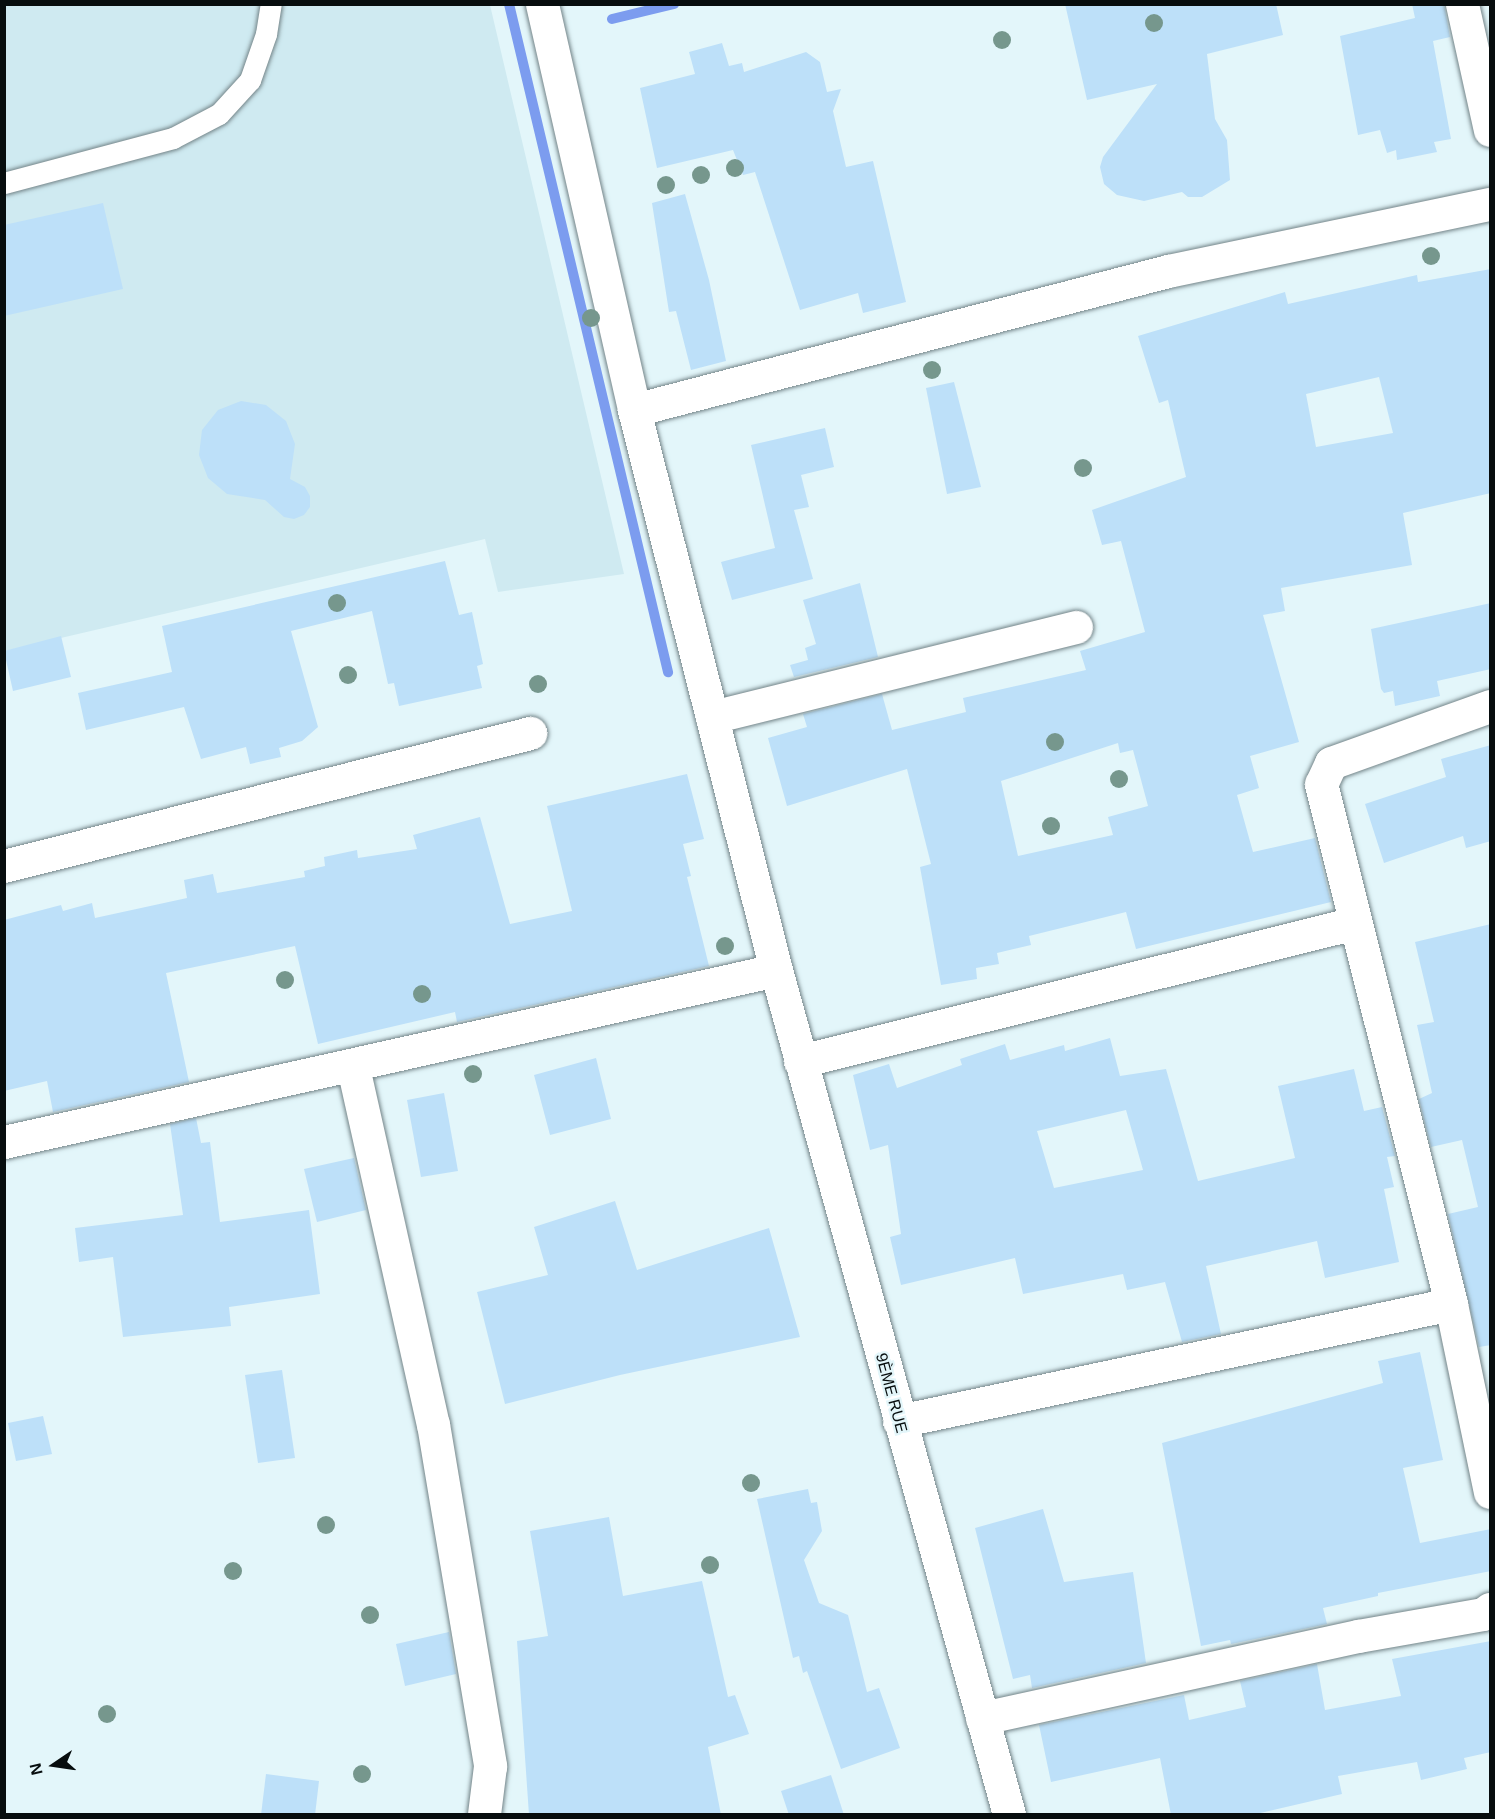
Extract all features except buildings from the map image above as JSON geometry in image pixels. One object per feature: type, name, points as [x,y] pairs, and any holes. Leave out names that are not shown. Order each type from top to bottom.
[{"type":"street","points":[[1462,4],[1491,130]]},
{"type":"street","name":"9ÈME RUE","points":[[543,5],[634,410],[776,970],[1009,1815]]},
{"type":"street","points":[[634,410],[1168,271],[1491,204]]},
{"type":"street","points":[[712,717],[1076,627]]},
{"type":"street","points":[[1491,706],[1465,712],[1331,763],[1321,784],[1451,1304],[1491,1492]]},
{"type":"street","points":[[4,866],[530,733]]},
{"type":"street","points":[[800,1060],[1355,923]]},
{"type":"street","points":[[4,1142],[353,1067],[776,970]]},
{"type":"street","points":[[353,1067],[433,1424],[490,1766],[484,1815]]},
{"type":"street","points":[[899,1421],[1451,1304]]},
{"type":"street","points":[[982,1718],[1358,1636],[1484,1614],[1491,1609]]},
{"type":"lane","points":[[4,183],[173,138],[219,114],[250,80],[266,34],[271,4]]},
{"type":"shaded area","points":[[4,5],[490,5],[624,574],[498,592],[485,539],[5,651]]},
{"type":"waterway","points":[[509,4],[668,672]]},
{"type":"waterway","points":[[612,19],[674,4]]}]
